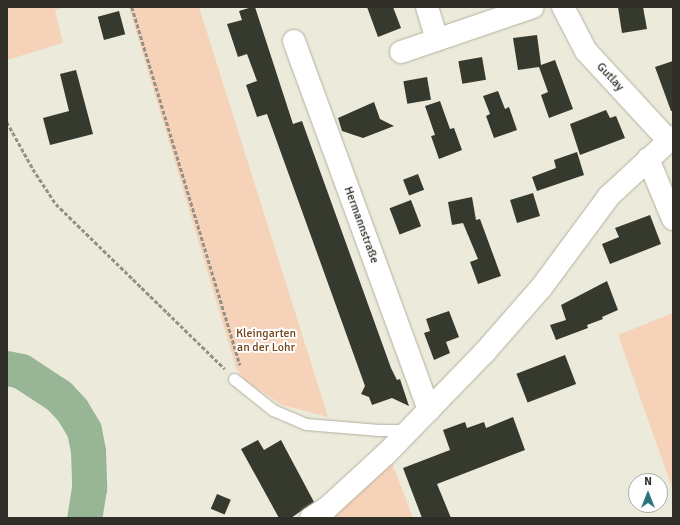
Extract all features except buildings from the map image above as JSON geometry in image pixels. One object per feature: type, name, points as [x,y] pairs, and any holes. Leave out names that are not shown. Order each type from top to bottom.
[{"type":"street","points":[[427,7],[437,40]]},
{"type":"street","points":[[401,52],[533,7]]},
{"type":"street","name":"Gutlay","points":[[563,7],[586,51],[671,138]]},
{"type":"street","name":"Hermannstraße","points":[[294,41],[428,410]]},
{"type":"street","points":[[311,518],[327,508],[386,454],[428,410],[526,306],[610,196],[671,138]]},
{"type":"street","points":[[648,159],[673,219]]},
{"type":"lane","points":[[234,379],[273,410],[306,424],[379,430],[408,430]]},
{"type":"path","points":[[7,122],[33,169],[56,204],[234,379],[241,369],[132,7]]},
{"type":"green space","points":[[7,7],[65,7],[55,10],[63,43],[7,60]]},
{"type":"green space","name":"Kleingarten an der Lohr","points":[[129,7],[199,7],[328,417],[282,405],[245,380],[236,368]]},
{"type":"green space","points":[[673,313],[673,490],[668,473],[618,335]]},
{"type":"green space","points":[[392,463],[413,518],[328,518]]},
{"type":"waterway","points":[[7,368],[21,371],[59,396],[72,410],[84,430],[88,451],[89,488],[84,518]]}]
